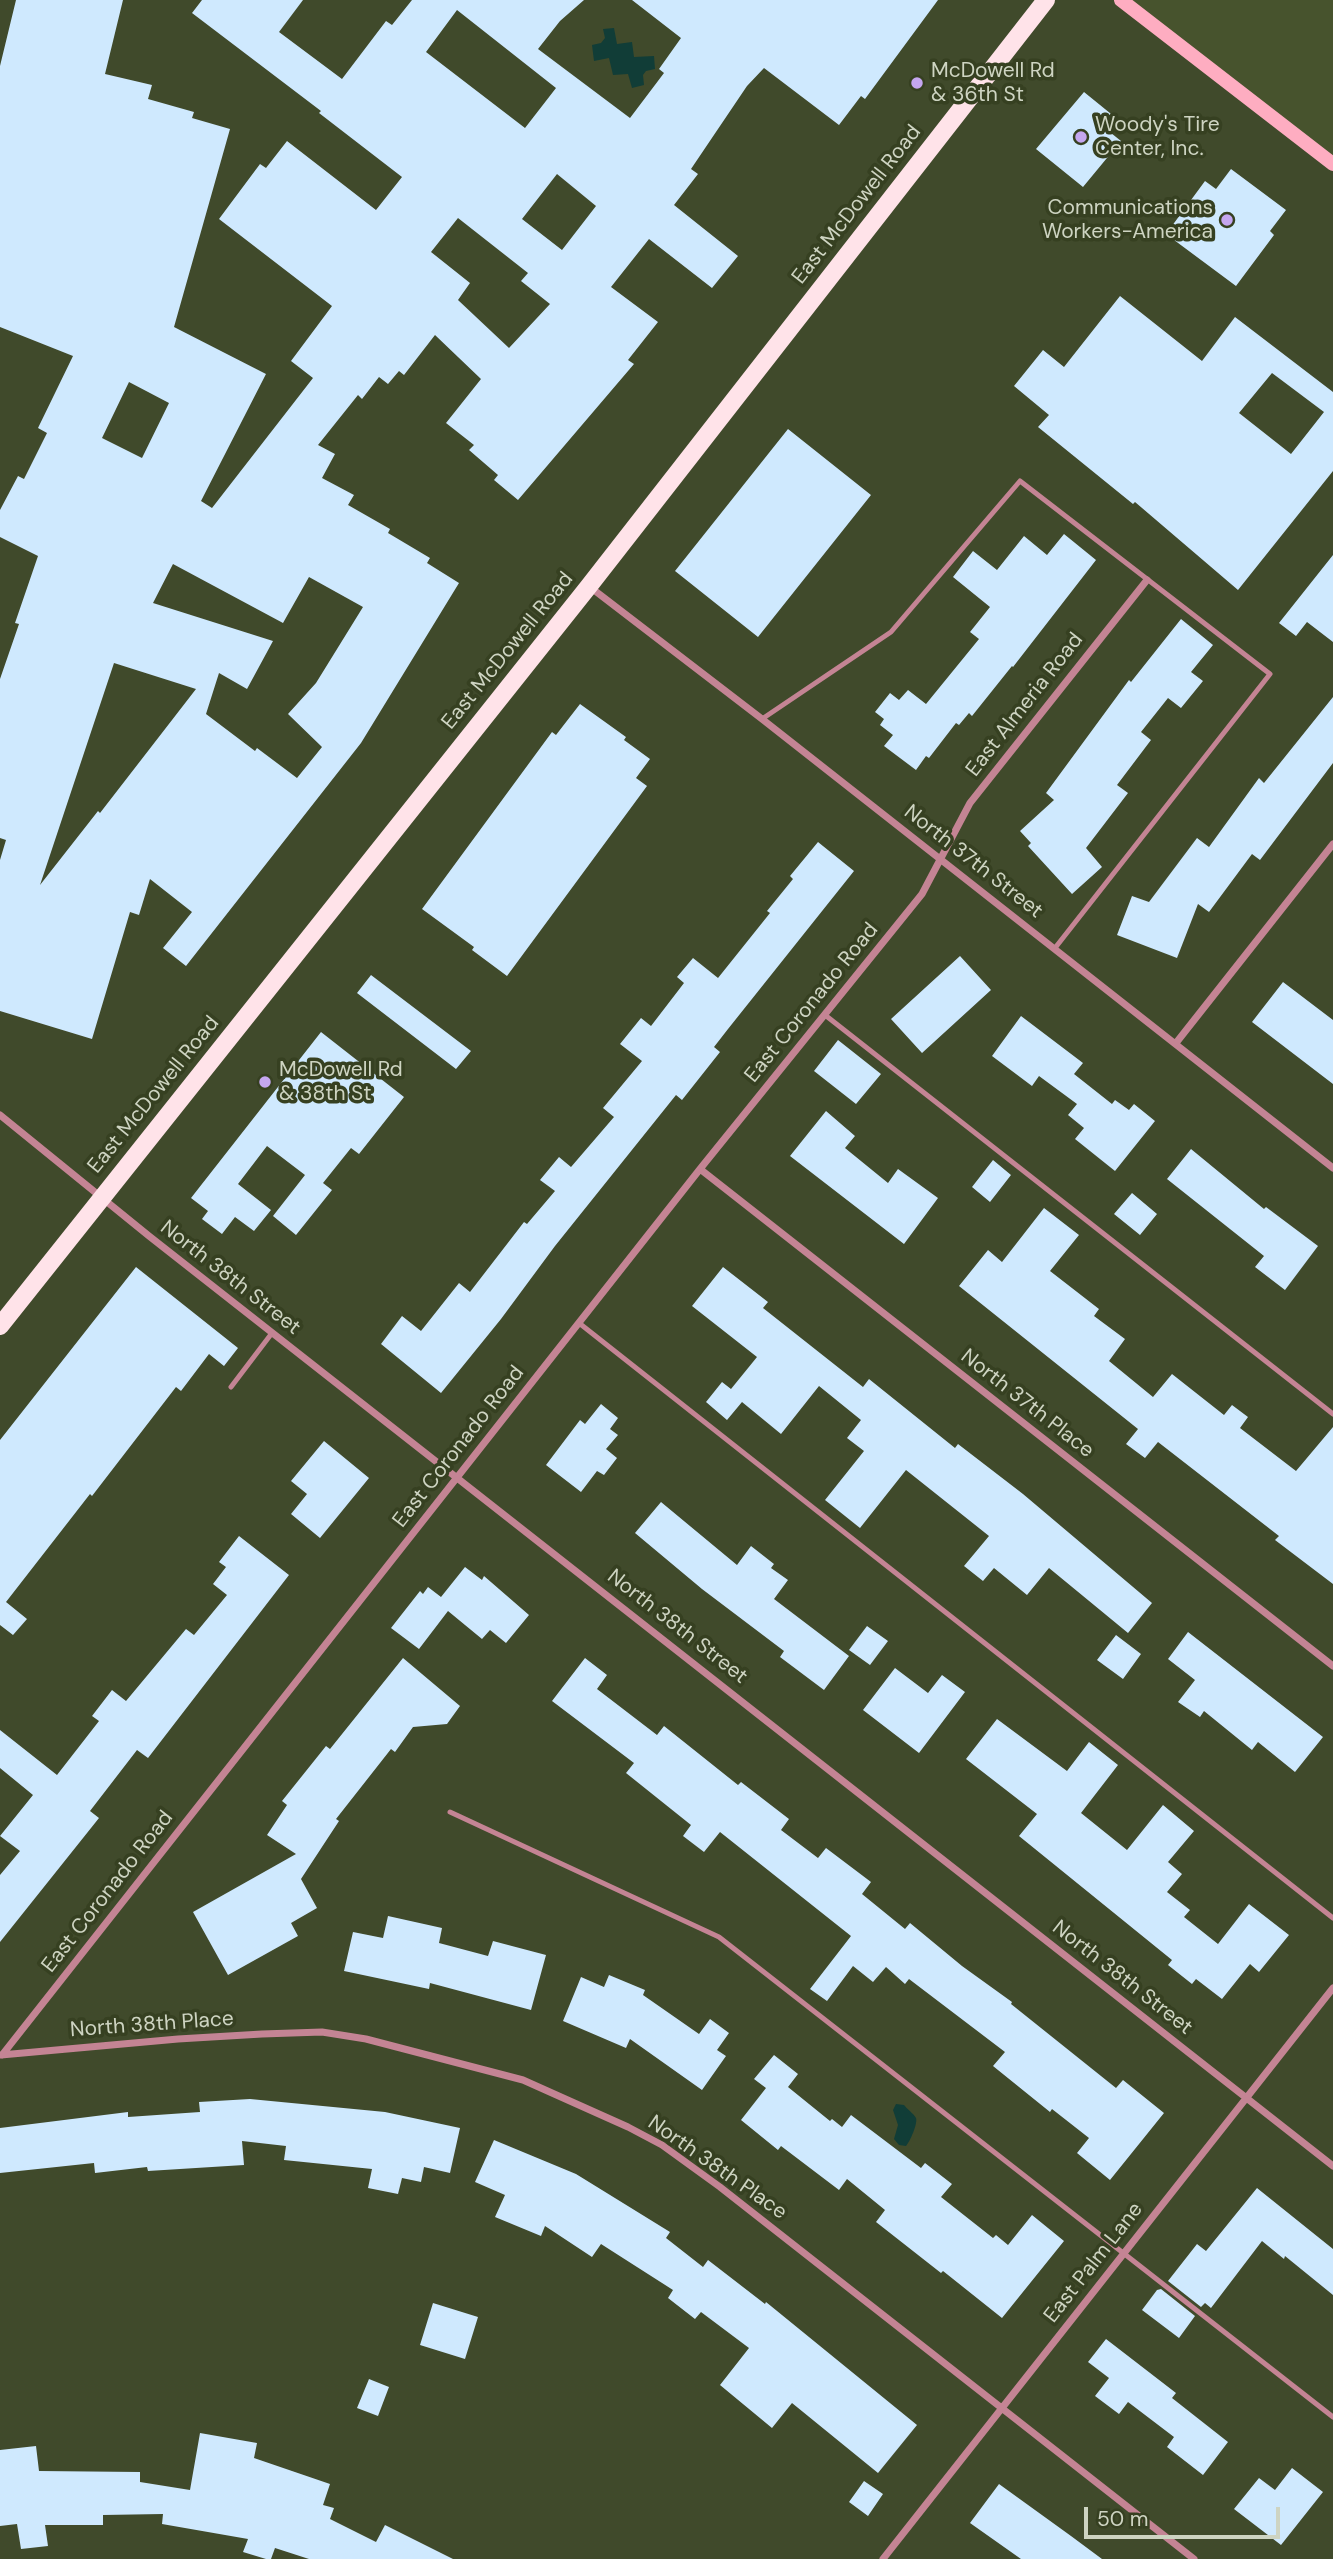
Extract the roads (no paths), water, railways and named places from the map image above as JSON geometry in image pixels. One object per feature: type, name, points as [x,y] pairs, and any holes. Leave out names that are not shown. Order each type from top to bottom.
[{"type":"main road","name":"East McDowell Road","points":[[0,1326],[589,586],[1046,0]]},
{"type":"main road","points":[[1121,0],[1333,164]]},
{"type":"street","name":"East Almeria Road","points":[[940,859],[970,803],[1147,580]]},
{"type":"street","name":"North 37th Street","points":[[589,586],[1333,1168]]},
{"type":"street","points":[[1176,1043],[1333,844]]},
{"type":"street","name":"East Coronado Road","points":[[1,2055],[700,1169],[922,894],[940,859]]},
{"type":"street","name":"North 38th Street","points":[[0,1115],[272,1333],[1333,2166]]},
{"type":"street","name":"North 37th Place","points":[[700,1169],[1333,1666]]},
{"type":"street","name":"East Palm Lane","points":[[883,2559],[1333,1988]]},
{"type":"street","name":"North 38th Place","points":[[1,2055],[177,2039],[321,2032],[366,2039],[523,2080],[662,2145],[720,2187],[1194,2559]]},
{"type":"lane","points":[[762,719],[891,632],[1020,481],[1270,674],[1055,948]]},
{"type":"lane","points":[[825,1015],[1333,1415]]},
{"type":"lane","points":[[579,1323],[1333,1918]]},
{"type":"lane","points":[[232,1387],[272,1333]]},
{"type":"lane","points":[[450,1812],[719,1937],[1333,2417]]},
{"type":"water","points":[[614,28],[617,44],[632,42],[634,57],[654,56],[655,69],[646,71],[643,75],[644,85],[632,88],[628,74],[613,75],[609,58],[594,61],[592,45],[601,43],[605,38],[603,29]]},
{"type":"water","points":[[896,2104],[904,2105],[916,2118],[906,2146],[899,2145],[894,2139],[898,2125],[893,2110]]},
{"type":"place","name":"McDowell Rd & 36th St","points":[[917,83]]},
{"type":"place","name":"Woody's Tire Center, Inc.","points":[[1081,137]]},
{"type":"place","name":"Communications Workers-America","points":[[1227,220]]},
{"type":"place","name":"McDowell Rd & 38th St","points":[[265,1082]]}]
